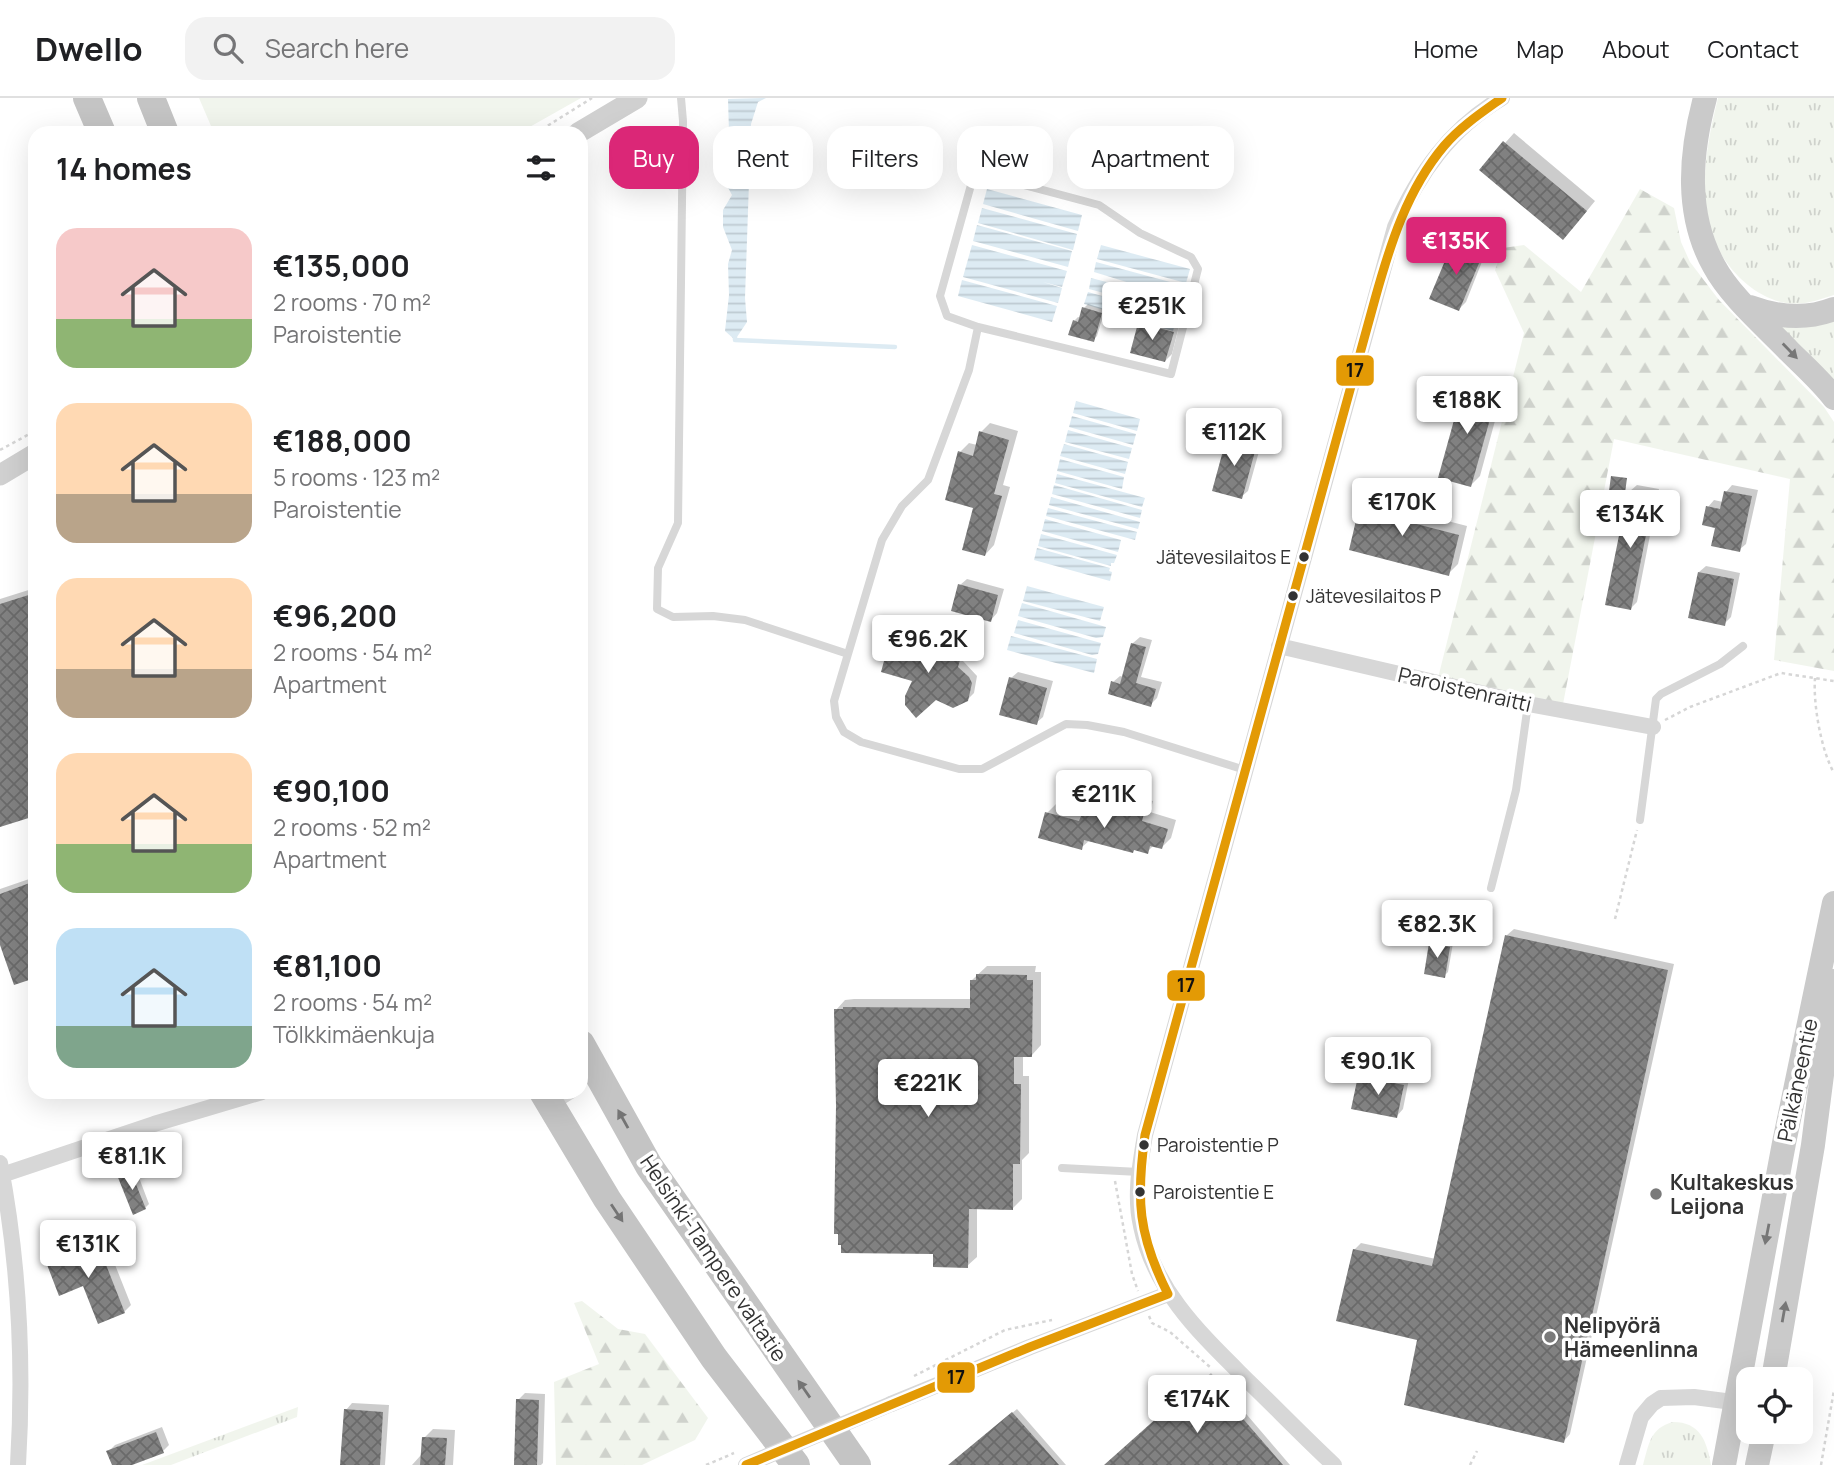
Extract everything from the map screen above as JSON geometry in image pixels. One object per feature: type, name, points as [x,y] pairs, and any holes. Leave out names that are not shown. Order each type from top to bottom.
[{"type":"highway","points":[[87,98],[99,126]]},
{"type":"highway","points":[[151,98],[162,126]]},
{"type":"highway","name":"Helsinki-Tampere valtatie","points":[[589,1085],[649,1166],[857,1465]]},
{"type":"highway","points":[[547,1099],[607,1199],[714,1358],[796,1465]]},
{"type":"main road","points":[[588,127],[636,98]]},
{"type":"main road","points":[[1705,98],[1693,163],[1693,206],[1702,240],[1714,268],[1834,398]]},
{"type":"main road","points":[[1746,305],[1780,316],[1813,315],[1834,309]]},
{"type":"main road","points":[[0,475],[28,458]]},
{"type":"main road","name":"Pälkäneentie","points":[[1748,1367],[1784,1143],[1834,903]]},
{"type":"main road","name":"Pälkäneentie","points":[[1775,1367],[1813,1145],[1834,981]]},
{"type":"main road","name":"Pälkäneentie","points":[[1724,1465],[1736,1424]]},
{"type":"main road","points":[[1758,1465],[1762,1444]]},
{"type":"street","points":[[1334,1465],[1205,1338],[1165,1288],[1140,1225],[1139,1172],[1145,1135],[1395,228],[1410,194],[1438,152],[1466,123],[1502,98]]},
{"type":"street","name":"Paroistenraitti","points":[[1279,646],[1528,704],[1653,727]]},
{"type":"street","points":[[18,1465],[21,1426],[20,1334],[15,1263],[1,1169],[238,1099]]},
{"type":"street","points":[[746,1465],[1165,1288]]},
{"type":"street","points":[[1627,1465],[1641,1417],[1661,1398],[1694,1397],[1736,1402]]},
{"type":"lane","points":[[681,98],[683,121],[678,523],[658,568],[657,609],[673,617],[713,616],[745,620],[848,654]]},
{"type":"lane","points":[[987,175],[1099,205],[1140,233],[1191,257],[1198,269],[1171,374],[978,327],[947,316],[940,296],[971,185],[987,175]]},
{"type":"lane","points":[[978,327],[969,370],[928,480],[902,506],[882,540],[834,701],[836,717],[844,732],[861,742],[959,769],[982,769],[1066,724],[1087,725],[1124,732],[1245,770]]},
{"type":"lane","points":[[1640,820],[1656,699],[1720,664],[1744,646]]},
{"type":"lane","points":[[1491,888],[1516,790],[1528,704]]},
{"type":"lane","points":[[1062,1168],[1139,1172]]},
{"type":"path","points":[[547,126],[592,98]]},
{"type":"path","points":[[0,450],[28,435]]},
{"type":"path","points":[[1653,727],[1690,707],[1782,673],[1834,681]]},
{"type":"path","points":[[1815,677],[1819,720],[1829,765],[1834,773]]},
{"type":"path","points":[[1615,919],[1640,820]]},
{"type":"path","points":[[1130,1292],[1165,1288]]},
{"type":"path","points":[[909,1378],[1005,1330],[1052,1320]]},
{"type":"path","points":[[1821,1465],[1834,1390]]},
{"type":"path","points":[[1471,1465],[1477,1451]]},
{"type":"path","points":[[706,1465],[724,1457]]},
{"type":"green space","points":[[199,98],[581,98],[531,126],[211,126]]},
{"type":"green space","points":[[1718,98],[1834,98],[1834,295],[1798,304],[1772,299],[1759,293],[1736,274],[1718,249],[1708,221],[1705,175],[1708,144]]},
{"type":"green space","points":[[1640,189],[1674,208],[1681,242],[1690,262],[1719,300],[1824,407],[1834,422],[1834,671],[1774,660],[1790,479],[1614,439],[1563,704],[1438,678],[1524,333],[1495,270],[1503,248],[1524,245],[1581,292]]},
{"type":"green space","points":[[1834,315],[1834,386],[1776,322]]},
{"type":"green space","points":[[582,1301],[618,1329],[645,1334],[708,1418],[695,1440],[642,1465],[556,1465],[554,1382],[599,1364],[574,1303]]},
{"type":"green space","points":[[298,1407],[297,1417],[171,1465],[142,1465]]},
{"type":"green space","points":[[1673,1422],[1690,1425],[1701,1434],[1711,1465],[1643,1465],[1655,1433],[1659,1428]]},
{"type":"shaded area","points":[[766,98],[758,102],[751,126],[729,126],[728,99]]},
{"type":"shaded area","points":[[729,189],[749,189],[745,298],[747,322],[735,340],[725,331],[729,295],[728,264],[732,250],[723,227],[723,210],[732,195]]},
{"type":"shaded area","points":[[987,189],[1082,215],[1078,231],[983,204]]},
{"type":"shaded area","points":[[982,208],[1077,234],[1073,250],[978,223]]},
{"type":"shaded area","points":[[977,225],[1072,251],[1068,267],[973,241]]},
{"type":"shaded area","points":[[972,245],[1067,271],[1062,287],[1043,282],[1062,288],[1058,303],[963,277]]},
{"type":"shaded area","points":[[1101,245],[1190,269],[1186,283],[1097,259]]},
{"type":"shaded area","points":[[1096,262],[1185,286],[1182,299],[1094,272]]},
{"type":"shaded area","points":[[1091,278],[1181,301],[1178,313],[1089,289]]},
{"type":"shaded area","points":[[962,280],[1057,306],[1052,322],[958,296]]},
{"type":"shaded area","points":[[1088,292],[1177,317],[1173,331],[1084,304]]},
{"type":"shaded area","points":[[1076,401],[1140,419],[1137,431],[1073,413]]},
{"type":"shaded area","points":[[1072,416],[1136,434],[1133,445],[1069,427]]},
{"type":"shaded area","points":[[1068,430],[1132,448],[1129,459],[1065,442]]},
{"type":"shaded area","points":[[1064,444],[1128,462],[1125,474],[1060,456]]},
{"type":"shaded area","points":[[1060,459],[1124,477],[1122,489],[1057,471]]},
{"type":"shaded area","points":[[1057,474],[1145,498],[1142,507],[1055,483]]},
{"type":"shaded area","points":[[1054,485],[1142,510],[1140,518],[1052,494]]},
{"type":"shaded area","points":[[1051,497],[1140,522],[1138,529],[1049,505]]},
{"type":"shaded area","points":[[1048,508],[1137,532],[1135,540],[1046,516]]},
{"type":"shaded area","points":[[1045,519],[1121,540],[1118,552],[1042,531]]},
{"type":"shaded area","points":[[1041,534],[1117,555],[1111,566],[1038,546]]},
{"type":"shaded area","points":[[1037,548],[1110,568],[1110,581],[1034,560]]},
{"type":"shaded area","points":[[1027,586],[1104,607],[1100,621],[1023,601]]},
{"type":"shaded area","points":[[1022,603],[1106,627],[1103,637],[1096,638],[1018,616]]},
{"type":"shaded area","points":[[1018,620],[1101,643],[1098,654],[1092,655],[1014,633]]},
{"type":"shaded area","points":[[1011,636],[1097,659],[1094,673],[1007,650]]},
{"type":"building","points":[[1503,141],[1587,211],[1563,240],[1479,170]]},
{"type":"building","points":[[1452,244],[1482,256],[1459,311],[1429,299]]},
{"type":"building","points":[[1082,307],[1102,313],[1094,342],[1068,335],[1073,320],[1078,322]]},
{"type":"building","points":[[1138,323],[1174,332],[1165,362],[1130,353]]},
{"type":"building","points":[[1464,384],[1497,394],[1471,487],[1438,478]]},
{"type":"building","points":[[979,431],[1009,440],[994,494],[1002,496],[985,556],[962,550],[973,508],[945,500],[958,451],[973,456]]},
{"type":"building","points":[[1227,436],[1257,444],[1242,499],[1212,491]]},
{"type":"building","points":[[1611,476],[1627,478],[1625,493],[1609,491]]},
{"type":"building","points":[[1372,491],[1402,498],[1397,519],[1459,535],[1449,576],[1349,550],[1358,512],[1366,514]]},
{"type":"building","points":[[1628,491],[1654,495],[1631,610],[1605,605]]},
{"type":"building","points":[[1724,491],[1752,496],[1740,552],[1711,546],[1715,528],[1702,525],[1706,506],[1720,509]]},
{"type":"building","points":[[1698,572],[1734,579],[1725,626],[1688,618]]},
{"type":"building","points":[[958,584],[998,595],[991,622],[951,611]]},
{"type":"building","points":[[28,595],[28,818],[0,827],[0,604]]},
{"type":"building","points":[[890,639],[913,646],[914,641],[962,653],[958,667],[972,683],[968,701],[953,708],[936,700],[916,718],[905,705],[905,696],[912,681],[881,672]]},
{"type":"building","points":[[1131,643],[1146,647],[1136,683],[1156,689],[1151,707],[1108,694],[1111,681],[1120,684]]},
{"type":"building","points":[[1009,677],[1047,688],[1037,725],[999,715]]},
{"type":"building","points":[[1086,804],[1124,814],[1127,805],[1145,810],[1142,821],[1168,829],[1162,849],[1150,846],[1148,854],[1134,850],[1133,853],[1084,840],[1082,850],[1038,838],[1045,812],[1079,821]]},
{"type":"building","points":[[28,884],[28,980],[14,985],[0,945],[0,894]]},
{"type":"building","points":[[1505,935],[1668,970],[1564,1443],[1404,1405],[1417,1340],[1336,1321],[1353,1249],[1432,1266]]},
{"type":"building","points":[[1429,943],[1450,947],[1445,978],[1424,974]]},
{"type":"building","points":[[976,974],[1027,975],[1027,980],[1033,980],[1032,1057],[1014,1057],[1014,1084],[1021,1084],[1020,1164],[1013,1164],[1013,1210],[969,1209],[968,1268],[933,1267],[933,1254],[841,1253],[838,1234],[834,1234],[834,1009],[970,1008],[970,980],[976,980]]},
{"type":"building","points":[[1358,1076],[1404,1085],[1397,1118],[1351,1109]]},
{"type":"building","points":[[130,1170],[146,1209],[133,1215],[117,1175]]},
{"type":"building","points":[[97,1242],[125,1313],[98,1324],[83,1286],[59,1296],[46,1262]]},
{"type":"building","points":[[1205,1375],[1283,1465],[1104,1465]]},
{"type":"building","points":[[516,1399],[539,1400],[537,1465],[514,1465]]},
{"type":"building","points":[[344,1409],[383,1412],[380,1465],[340,1465]]},
{"type":"building","points":[[1012,1412],[1059,1465],[948,1465]]},
{"type":"building","points":[[156,1432],[164,1453],[132,1465],[112,1465],[106,1451]]},
{"type":"building","points":[[422,1437],[447,1438],[445,1465],[420,1465]]},
{"type":"waterway","points":[[735,337],[735,340],[895,347]]},
{"type":"transit line","name":"17","points":[[1168,1294],[1150,1253],[1142,1216],[1140,1198],[1145,1135],[1375,299],[1401,219],[1431,163],[1450,139],[1502,98]]},
{"type":"transit line","name":"17","points":[[746,1465],[1030,1347],[1168,1294]]},
{"type":"place","name":"Jätevesilaitos E","points":[[1304,557]]},
{"type":"place","name":"Jätevesilaitos P","points":[[1293,596]]},
{"type":"place","name":"Paroistentie P","points":[[1144,1145]]},
{"type":"place","name":"Paroistentie E","points":[[1140,1192]]},
{"type":"place","name":"Kultakeskus Leijona","points":[[1656,1194]]},
{"type":"place","name":"Nelipyörä Hämeenlinna","points":[[1550,1337]]}]
